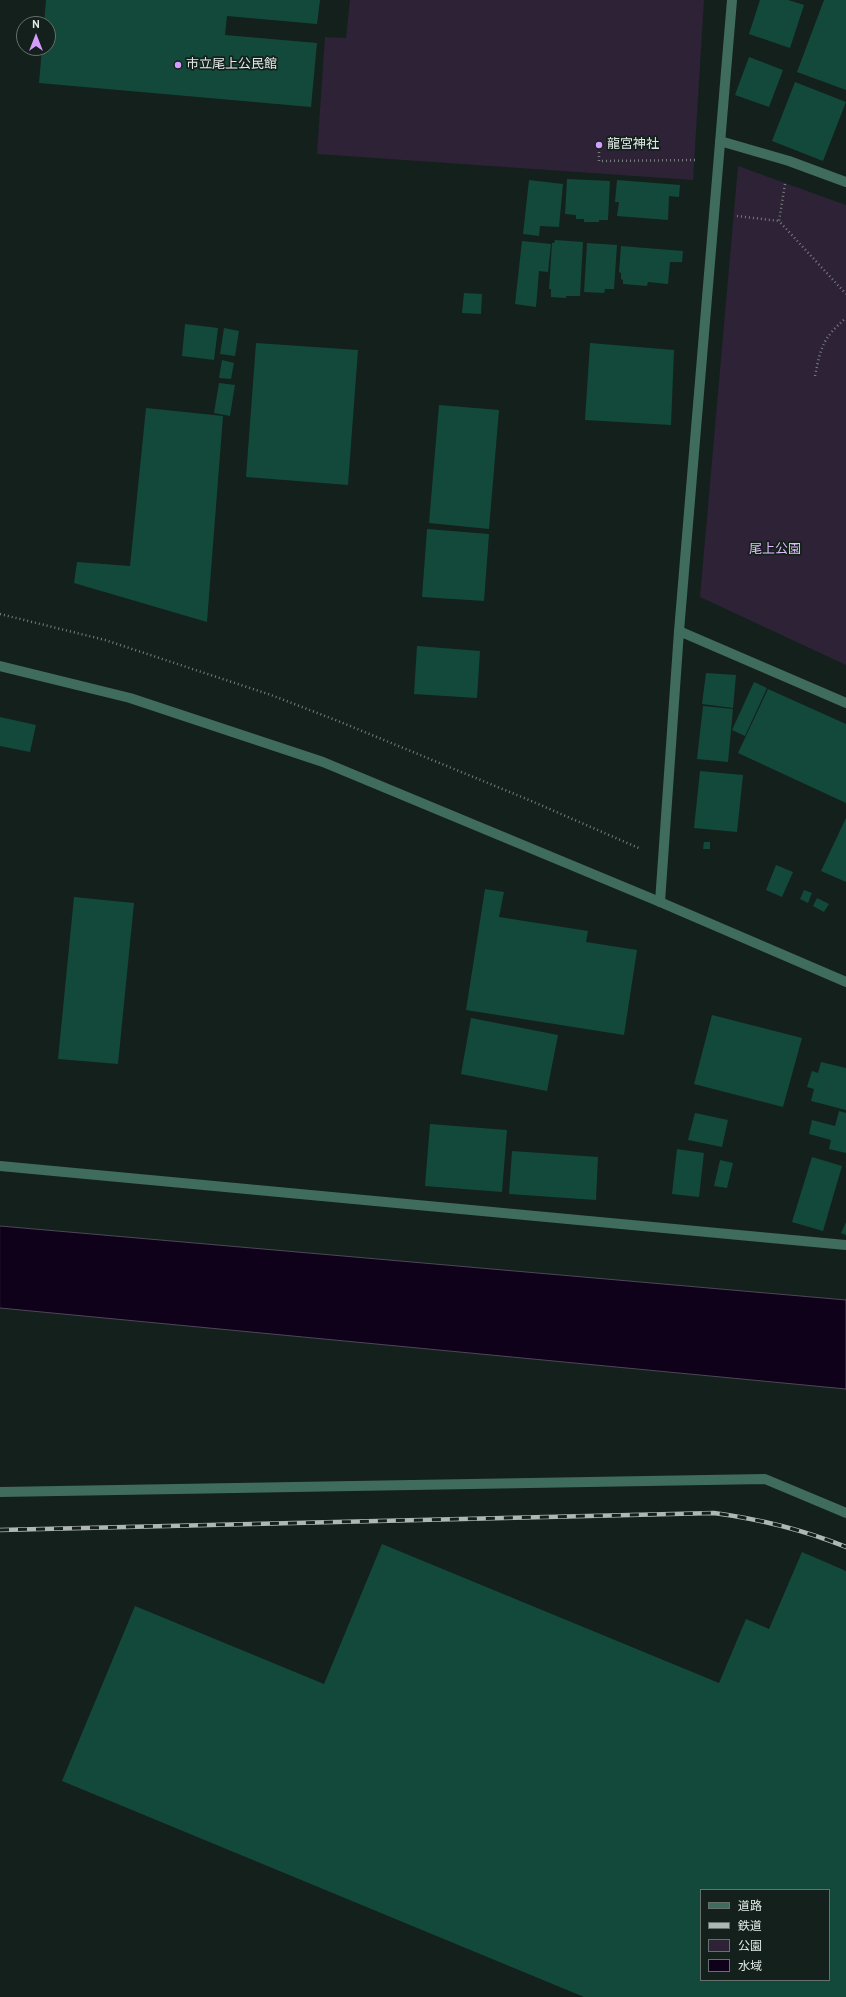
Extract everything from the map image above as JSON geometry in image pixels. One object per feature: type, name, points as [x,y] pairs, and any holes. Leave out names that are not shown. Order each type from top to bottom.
[{"type":"street","points":[[660,902],[679,631],[704,316],[715,213],[718,160],[732,0]]},
{"type":"street","points":[[720,141],[789,161],[846,182]]},
{"type":"street","points":[[679,631],[846,703]]},
{"type":"street","points":[[0,666],[130,698],[323,762],[660,902],[846,982]]},
{"type":"street","points":[[0,1166],[846,1245]]},
{"type":"street","points":[[0,1492],[765,1479],[846,1513]]},
{"type":"path","points":[[599,152],[599,161],[718,160]]},
{"type":"path","points":[[779,221],[789,161]]},
{"type":"path","points":[[715,213],[779,221],[846,294]]},
{"type":"path","points":[[815,376],[821,346],[835,327],[846,318]]},
{"type":"path","points":[[0,614],[105,640],[271,695],[494,785],[663,858]]},
{"type":"green space","points":[[350,0],[704,0],[693,180],[317,154],[325,37],[346,38]]},
{"type":"green space","name":"尾上公園","points":[[738,166],[846,205],[846,665],[700,597]]},
{"type":"water","points":[[0,1226],[846,1300],[846,1389],[0,1308]]},
{"type":"building","name":"市立尾上公民館","points":[[46,0],[320,0],[317,24],[227,16],[225,35],[317,43],[311,107],[39,83],[41,56],[56,56],[56,16],[45,16]]},
{"type":"building","points":[[760,0],[788,0],[804,5],[790,48],[749,34]]},
{"type":"building","points":[[824,0],[846,0],[846,90],[797,72]]},
{"type":"building","points":[[749,57],[783,70],[769,107],[735,95]]},
{"type":"building","points":[[795,82],[846,102],[823,161],[772,141]]},
{"type":"building","points":[[567,179],[610,181],[608,220],[599,220],[599,222],[584,222],[584,219],[576,219],[576,215],[565,214]]},
{"type":"building","points":[[529,180],[563,184],[559,227],[540,226],[539,236],[523,234]]},
{"type":"building","points":[[617,180],[680,185],[679,197],[669,196],[668,220],[617,216],[619,202],[615,202]]},
{"type":"building","points":[[555,240],[583,242],[580,296],[566,296],[566,298],[551,297],[551,289],[549,289],[552,243],[554,243]]},
{"type":"building","points":[[522,241],[551,244],[548,272],[539,271],[536,307],[515,304]]},
{"type":"building","points":[[587,243],[617,245],[614,289],[605,289],[604,293],[584,292]]},
{"type":"building","points":[[621,246],[683,251],[682,262],[670,262],[668,284],[648,282],[647,286],[623,284],[621,273],[619,272]]},
{"type":"building","points":[[464,293],[482,294],[481,314],[462,313]]},
{"type":"building","points":[[185,324],[218,328],[214,360],[182,356]]},
{"type":"building","points":[[224,328],[239,331],[235,356],[220,354]]},
{"type":"building","points":[[256,343],[358,350],[348,485],[246,477]]},
{"type":"building","points":[[590,343],[674,350],[671,425],[585,420]]},
{"type":"building","points":[[222,360],[234,363],[231,379],[219,378]]},
{"type":"building","points":[[219,383],[235,385],[230,416],[214,413]]},
{"type":"building","points":[[439,405],[499,410],[489,529],[429,523]]},
{"type":"building","points":[[146,408],[223,416],[207,622],[74,583],[77,562],[130,566]]},
{"type":"building","points":[[427,529],[489,534],[484,601],[422,597]]},
{"type":"building","points":[[417,646],[480,651],[477,698],[414,694]]},
{"type":"building","points":[[706,673],[736,675],[733,708],[702,704]]},
{"type":"building","points":[[754,682],[767,688],[745,736],[732,730]]},
{"type":"building","points":[[768,689],[846,724],[846,803],[738,753]]},
{"type":"building","points":[[703,706],[733,709],[728,762],[697,759]]},
{"type":"building","points":[[0,717],[36,725],[30,752],[0,746]]},
{"type":"building","points":[[700,771],[743,775],[737,832],[694,828]]},
{"type":"building","points":[[846,818],[846,882],[821,871]]},
{"type":"building","points":[[704,842],[710,842],[710,849],[703,849]]},
{"type":"building","points":[[776,865],[793,872],[782,897],[766,890]]},
{"type":"building","points":[[485,889],[504,892],[499,917],[588,931],[586,942],[637,950],[624,1035],[466,1010]]},
{"type":"building","points":[[804,890],[812,893],[808,903],[800,899]]},
{"type":"building","points":[[74,897],[134,903],[118,1064],[58,1059]]},
{"type":"building","points":[[817,898],[829,904],[824,912],[813,906]]},
{"type":"building","points":[[712,1015],[802,1038],[783,1107],[694,1084]]},
{"type":"building","points":[[471,1018],[558,1035],[547,1091],[461,1074]]},
{"type":"building","points":[[821,1062],[846,1068],[846,1110],[811,1101],[814,1089],[807,1087],[812,1071],[818,1073]]},
{"type":"building","points":[[839,1111],[846,1113],[846,1153],[829,1149],[831,1140],[809,1134],[812,1120],[835,1126]]},
{"type":"building","points":[[695,1113],[728,1120],[722,1147],[688,1140]]},
{"type":"building","points":[[430,1124],[507,1130],[502,1192],[425,1186]]},
{"type":"building","points":[[677,1149],[704,1153],[699,1197],[672,1194]]},
{"type":"building","points":[[512,1151],[598,1157],[596,1200],[509,1194]]},
{"type":"building","points":[[812,1157],[842,1166],[823,1231],[792,1222]]},
{"type":"building","points":[[720,1160],[733,1163],[727,1188],[714,1186]]},
{"type":"building","points":[[846,1222],[846,1235],[841,1233]]},
{"type":"building","points":[[382,1544],[719,1683],[746,1619],[769,1629],[802,1552],[846,1571],[846,1997],[584,1997],[62,1781],[135,1606],[324,1684]]},
{"type":"railway","points":[[0,1530],[714,1513],[748,1518],[781,1526],[814,1535],[846,1547]]},
{"type":"place","name":"市立尾上公民館","points":[[178,65]]},
{"type":"place","name":"龍宮神社","points":[[599,145]]}]
